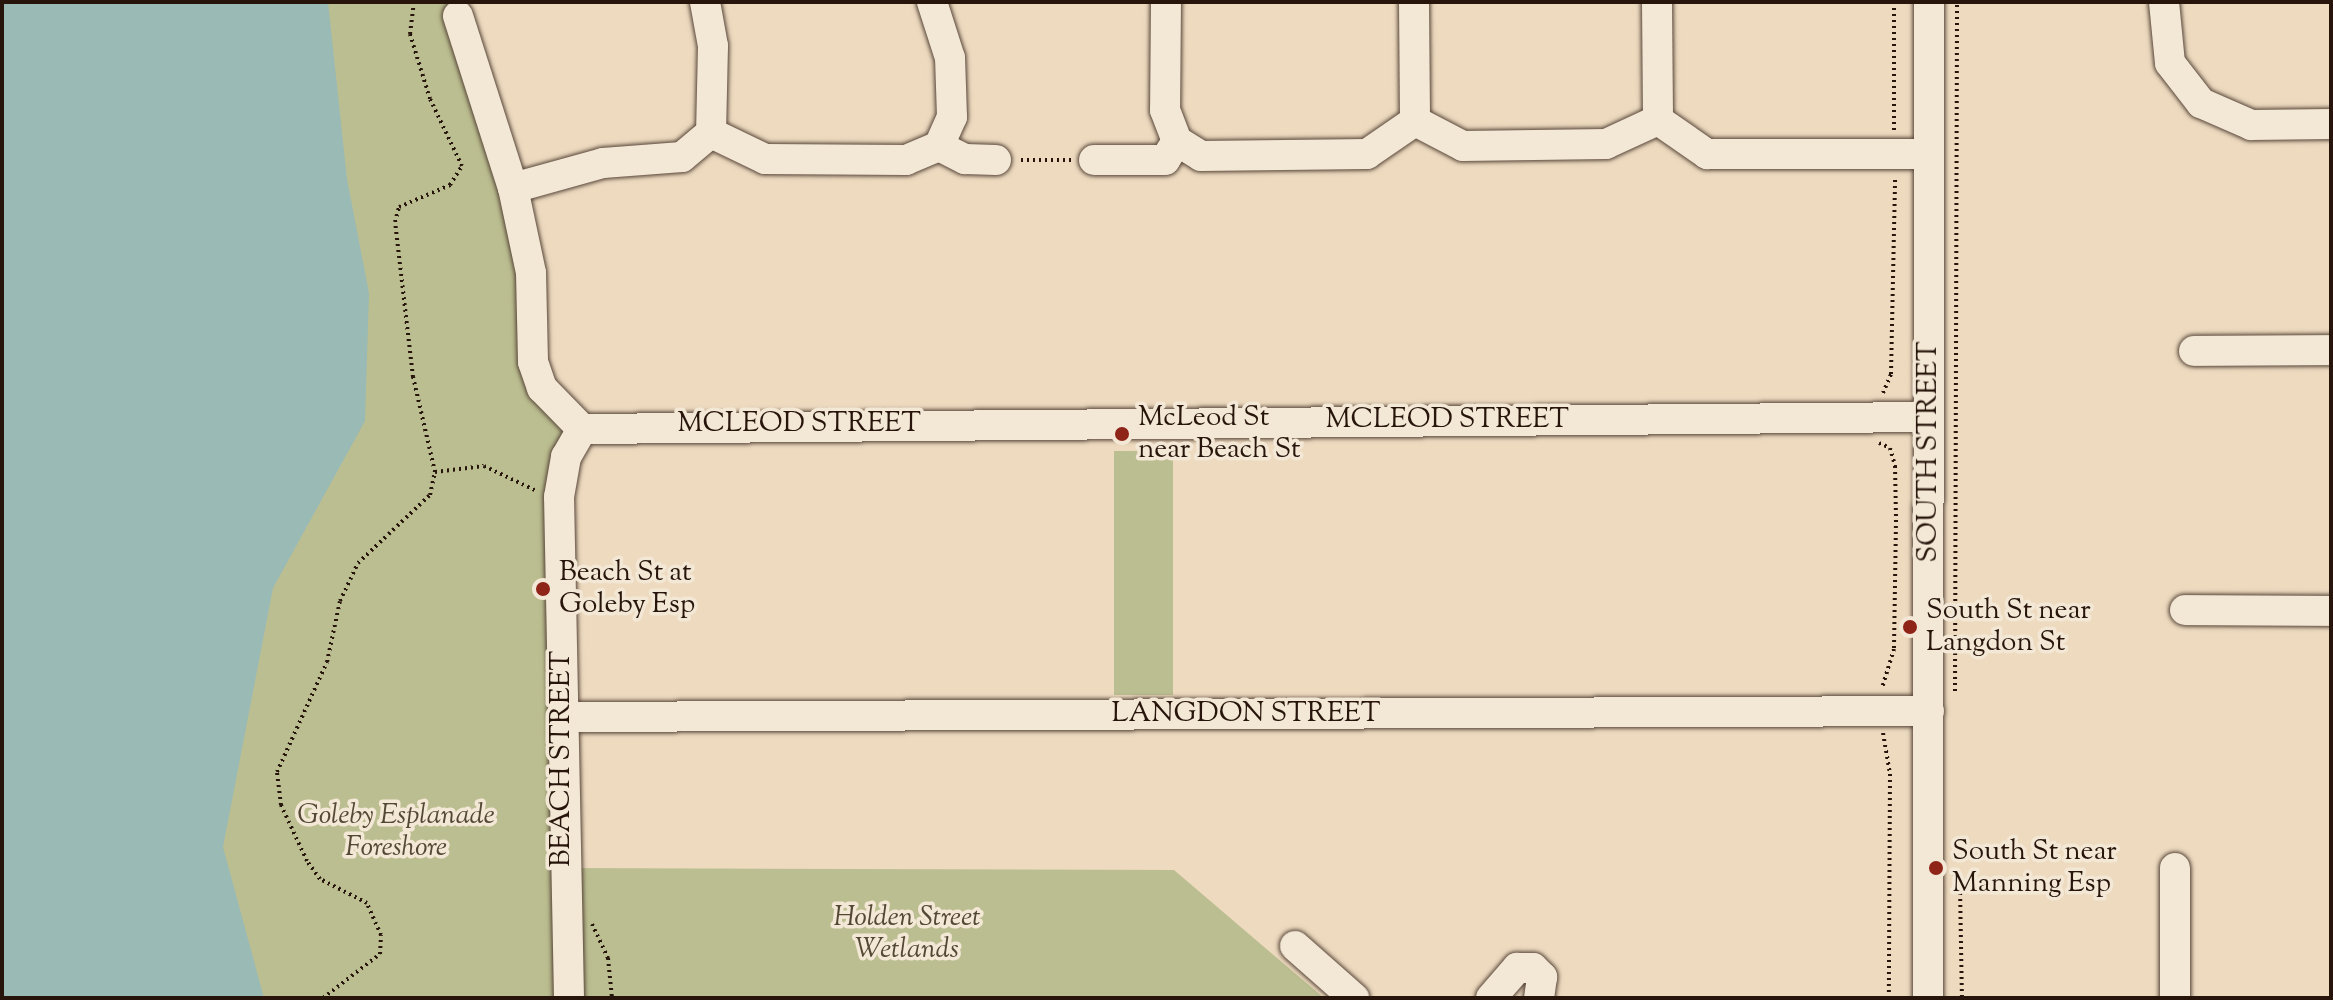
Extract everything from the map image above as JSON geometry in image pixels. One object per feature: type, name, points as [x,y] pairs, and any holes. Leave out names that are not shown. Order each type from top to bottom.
[{"type":"street","points":[[513,188],[603,163],[682,157],[711,133],[713,46],[705,2]]},
{"type":"street","points":[[711,133],[765,159],[906,160],[939,146],[952,117],[950,58],[932,2]]},
{"type":"street","points":[[1166,2],[1165,110],[1177,141],[1201,156],[1367,154],[1415,121]]},
{"type":"street","points":[[1414,2],[1415,121]]},
{"type":"street","points":[[1657,2],[1658,120]]},
{"type":"street","name":"SOUTH STREET","points":[[1928,998],[1942,708],[1928,417],[1929,2]]},
{"type":"street","points":[[2164,2],[2170,63],[2193,112],[2251,125],[2331,124]]},
{"type":"street","points":[[458,16],[513,188],[531,273],[533,362],[542,388],[582,429]]},
{"type":"street","points":[[1415,121],[1463,146],[1606,144],[1658,120]]},
{"type":"street","points":[[1658,120],[1707,154],[1928,154]]},
{"type":"street","points":[[1094,160],[1165,160],[1177,141]]},
{"type":"street","points":[[939,146],[965,159],[996,160]]},
{"type":"street","points":[[2194,351],[2331,350]]},
{"type":"street","name":"MCLEOD STREET","points":[[582,429],[1928,417]]},
{"type":"street","name":"BEACH STREET","points":[[569,998],[559,497],[566,457],[582,429]]},
{"type":"street","points":[[2185,610],[2331,611]]},
{"type":"street","name":"LANGDON STREET","points":[[563,717],[1882,711],[1942,708]]},
{"type":"street","points":[[2175,868],[2175,998]]},
{"type":"street","points":[[1295,946],[1354,998]]},
{"type":"street","points":[[1491,998],[1517,968],[1533,968],[1542,977],[1539,998]]},
{"type":"path","points":[[323,998],[380,954],[381,935],[367,903],[320,879],[307,861],[281,805],[277,772],[327,662],[340,601],[358,563],[430,495],[435,472],[434,453],[413,377],[395,222],[399,207],[450,185],[462,166],[430,99],[410,34],[414,2]]},
{"type":"path","points":[[1889,998],[1890,774],[1882,711],[1894,649],[1895,466],[1890,448],[1877,442],[1875,418],[1891,374],[1894,2]]},
{"type":"path","points":[[1942,708],[1957,2]]},
{"type":"path","points":[[996,160],[1094,160]]},
{"type":"path","points":[[435,472],[484,466],[514,485],[559,497]]},
{"type":"path","points":[[1950,866],[1960,887],[1962,998]]},
{"type":"green space","points":[[2,2],[454,2],[513,188],[533,362],[582,429],[566,457],[562,868],[1174,870],[1324,998],[2,998]]},
{"type":"green space","points":[[1114,451],[1173,451],[1173,695],[1114,695]]},
{"type":"water","points":[[2,2],[328,2],[347,179],[369,293],[365,421],[273,588],[223,847],[264,998],[2,998]]},
{"type":"place","name":"McLeod St near Beach St","points":[[1122,434]]},
{"type":"place","name":"Beach St at Goleby Esp","points":[[543,589]]},
{"type":"place","name":"South St near Langdon St","points":[[1910,627]]},
{"type":"place","name":"South St near Manning Esp","points":[[1936,868]]},
{"type":"park label","name":"Goleby Esplanade Foreshore","points":[[396,832]]},
{"type":"park label","name":"Holden Street Wetlands","points":[[907,934]]}]
